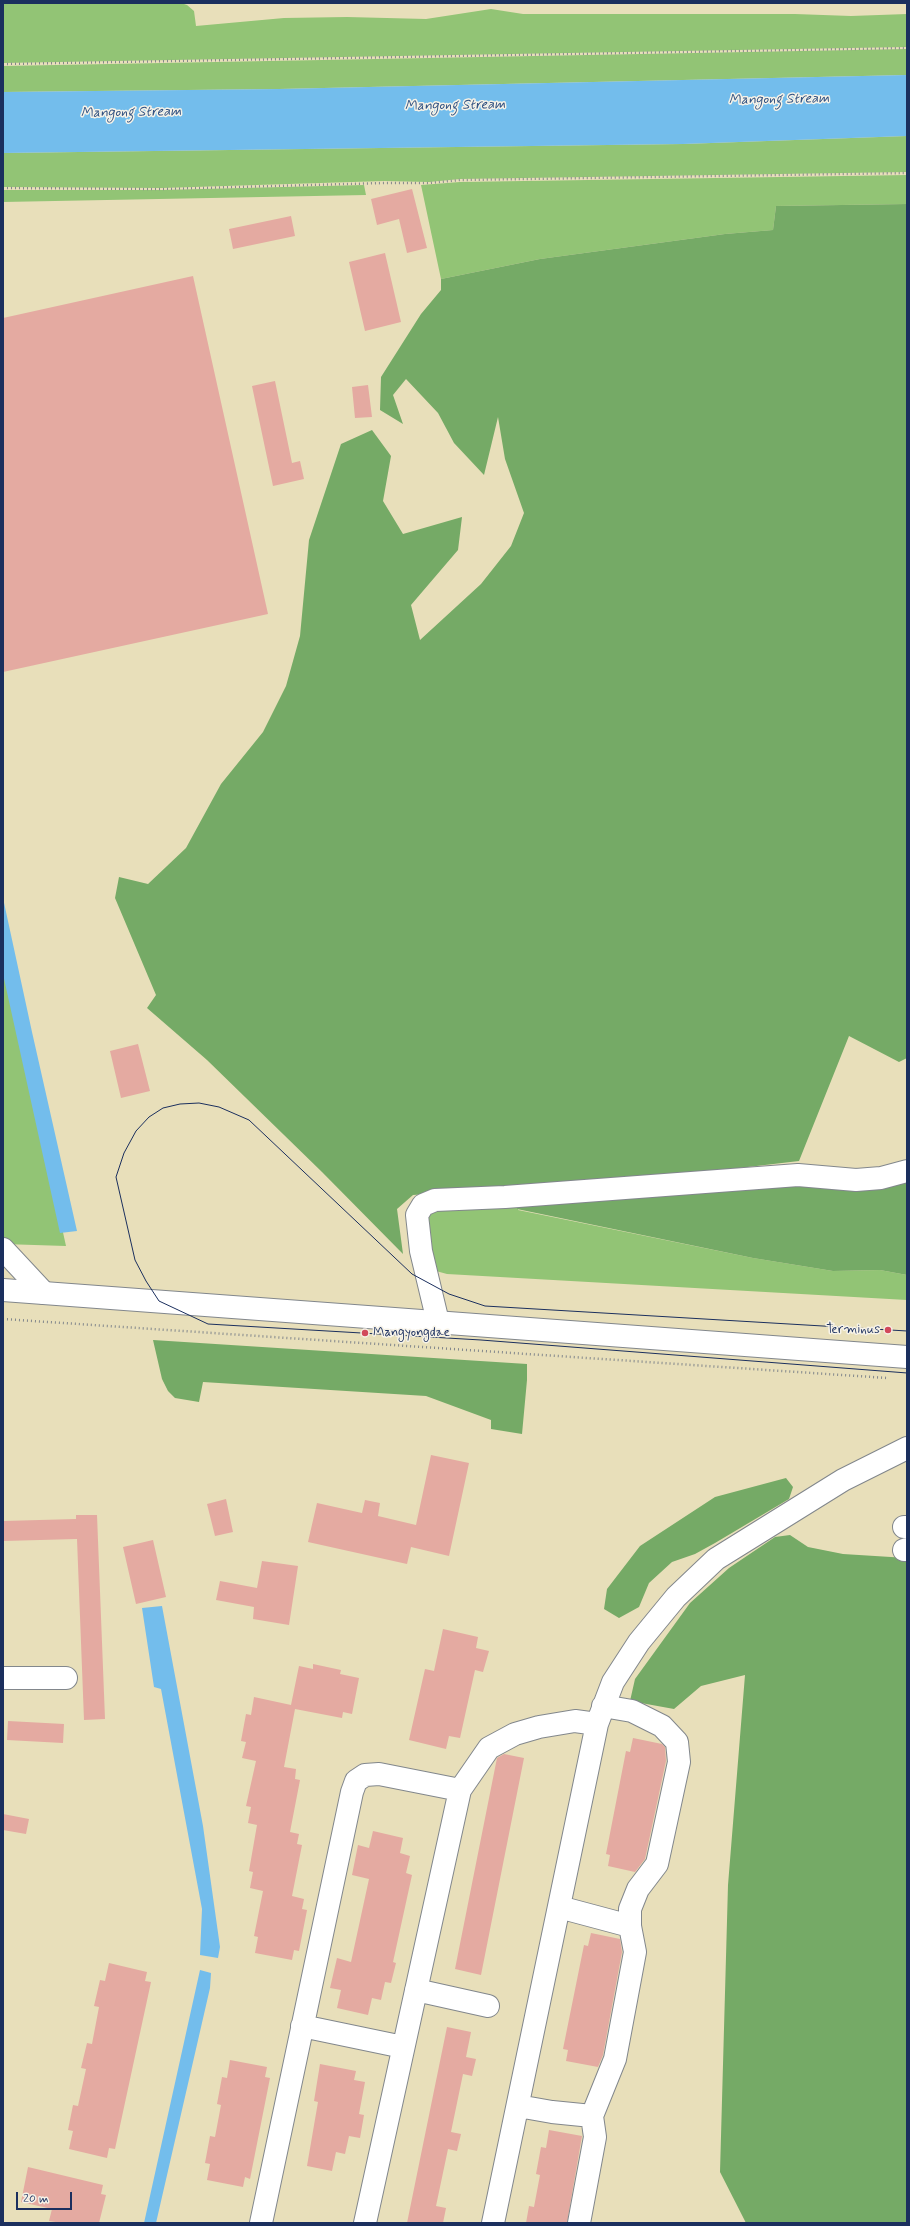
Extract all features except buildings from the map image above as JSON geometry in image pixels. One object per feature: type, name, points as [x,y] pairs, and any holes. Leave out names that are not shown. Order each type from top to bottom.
[{"type":"street","points":[[438,1322],[421,1251],[417,1215],[423,1205],[435,1200],[505,1198],[798,1175],[856,1180],[882,1178],[907,1171]]},
{"type":"street","points":[[3,1249],[44,1293]]},
{"type":"street","points":[[3,1290],[907,1357]]},
{"type":"street","points":[[493,2223],[600,1715],[613,1682],[639,1642],[676,1596],[716,1559],[843,1480],[907,1448]]},
{"type":"street","points":[[3,1678],[66,1678]]},
{"type":"street","points":[[365,2223],[460,1790],[489,1748],[515,1734],[539,1727],[600,1715],[632,1711],[662,1726],[677,1742],[679,1762],[657,1864],[638,1889],[630,1909],[630,1926],[635,1952],[615,2059],[592,2116],[595,2137],[579,2223]]},
{"type":"street","points":[[261,2223],[352,1792],[356,1781],[365,1775],[379,1774],[460,1790]]},
{"type":"street","points":[[560,1907],[630,1926]]},
{"type":"street","points":[[416,1990],[488,2006]]},
{"type":"street","points":[[302,2026],[403,2047]]},
{"type":"street","points":[[518,2106],[552,2112],[592,2116]]},
{"type":"path","points":[[3,64],[907,48]]},
{"type":"path","points":[[3,188],[162,189],[429,183],[460,180],[907,173]]},
{"type":"path","points":[[3,1319],[891,1378]]},
{"type":"green space","points":[[3,3],[181,3],[187,5],[194,11],[196,26],[284,18],[347,17],[426,19],[491,9],[523,14],[795,14],[851,16],[907,14],[907,47],[3,63]]},
{"type":"green space","points":[[907,49],[907,75],[279,89],[3,92],[3,66]]},
{"type":"green space","points":[[907,136],[907,172],[460,179],[429,182],[384,181],[162,188],[3,187],[3,153],[683,144]]},
{"type":"green space","points":[[907,175],[907,204],[776,206],[773,230],[725,234],[540,259],[441,279],[421,185],[460,182]]},
{"type":"green space","points":[[364,185],[366,195],[3,202],[3,190],[162,190]]},
{"type":"green space","points":[[907,204],[907,1058],[899,1062],[849,1036],[799,1161],[671,1176],[413,1195],[397,1209],[403,1254],[322,1172],[207,1060],[147,1008],[156,995],[115,898],[119,877],[148,884],[186,848],[221,784],[263,732],[286,686],[300,636],[309,540],[341,444],[372,430],[391,456],[383,501],[403,534],[462,517],[458,550],[411,605],[420,640],[481,584],[511,546],[524,513],[505,459],[498,417],[484,475],[454,443],[438,413],[406,379],[393,395],[403,424],[380,410],[381,377],[421,314],[441,290],[441,279],[540,259],[725,234],[773,230],[776,206]]},
{"type":"green space","points":[[3,959],[66,1246],[3,1244]]},
{"type":"green space","points":[[907,1182],[907,1275],[880,1270],[833,1271],[753,1258],[517,1209],[519,1203],[795,1183]]},
{"type":"green space","points":[[519,1203],[518,1210],[753,1258],[833,1271],[880,1270],[907,1275],[907,1300],[447,1274],[436,1271],[429,1259],[427,1206]]},
{"type":"green space","points":[[153,1340],[527,1364],[522,1434],[491,1429],[491,1420],[426,1396],[203,1382],[199,1402],[175,1398],[168,1391],[162,1379]]},
{"type":"green space","points":[[786,1478],[793,1487],[789,1499],[695,1554],[672,1562],[649,1583],[639,1607],[619,1618],[604,1609],[607,1589],[640,1546],[715,1497]]},
{"type":"green space","points":[[790,1535],[808,1547],[843,1554],[907,1558],[907,2223],[746,2223],[720,2172],[728,1885],[745,1675],[701,1686],[674,1709],[630,1701],[635,1679],[690,1603],[729,1568],[775,1537]]},
{"type":"water","name":"Mangong Stream","points":[[907,75],[907,136],[683,144],[3,153],[3,92],[279,89]]},
{"type":"water","points":[[3,898],[77,1231],[60,1233],[3,974]]},
{"type":"water","points":[[162,1606],[203,1826],[220,1947],[218,1958],[200,1955],[202,1909],[161,1689],[154,1687],[142,1608]]},
{"type":"water","points":[[200,1970],[211,1973],[210,1988],[156,2223],[144,2223]]},
{"type":"tram line","points":[[907,1331],[485,1306],[449,1294],[412,1274],[249,1120],[219,1107],[199,1103],[180,1104],[163,1108],[149,1117],[136,1131],[124,1153],[116,1177],[135,1260],[146,1281],[159,1301],[208,1324],[481,1340],[907,1373]]},
{"type":"place","name":"Terminus","points":[[888,1330]]},
{"type":"place","name":"Mangyongdae","points":[[365,1333]]}]
